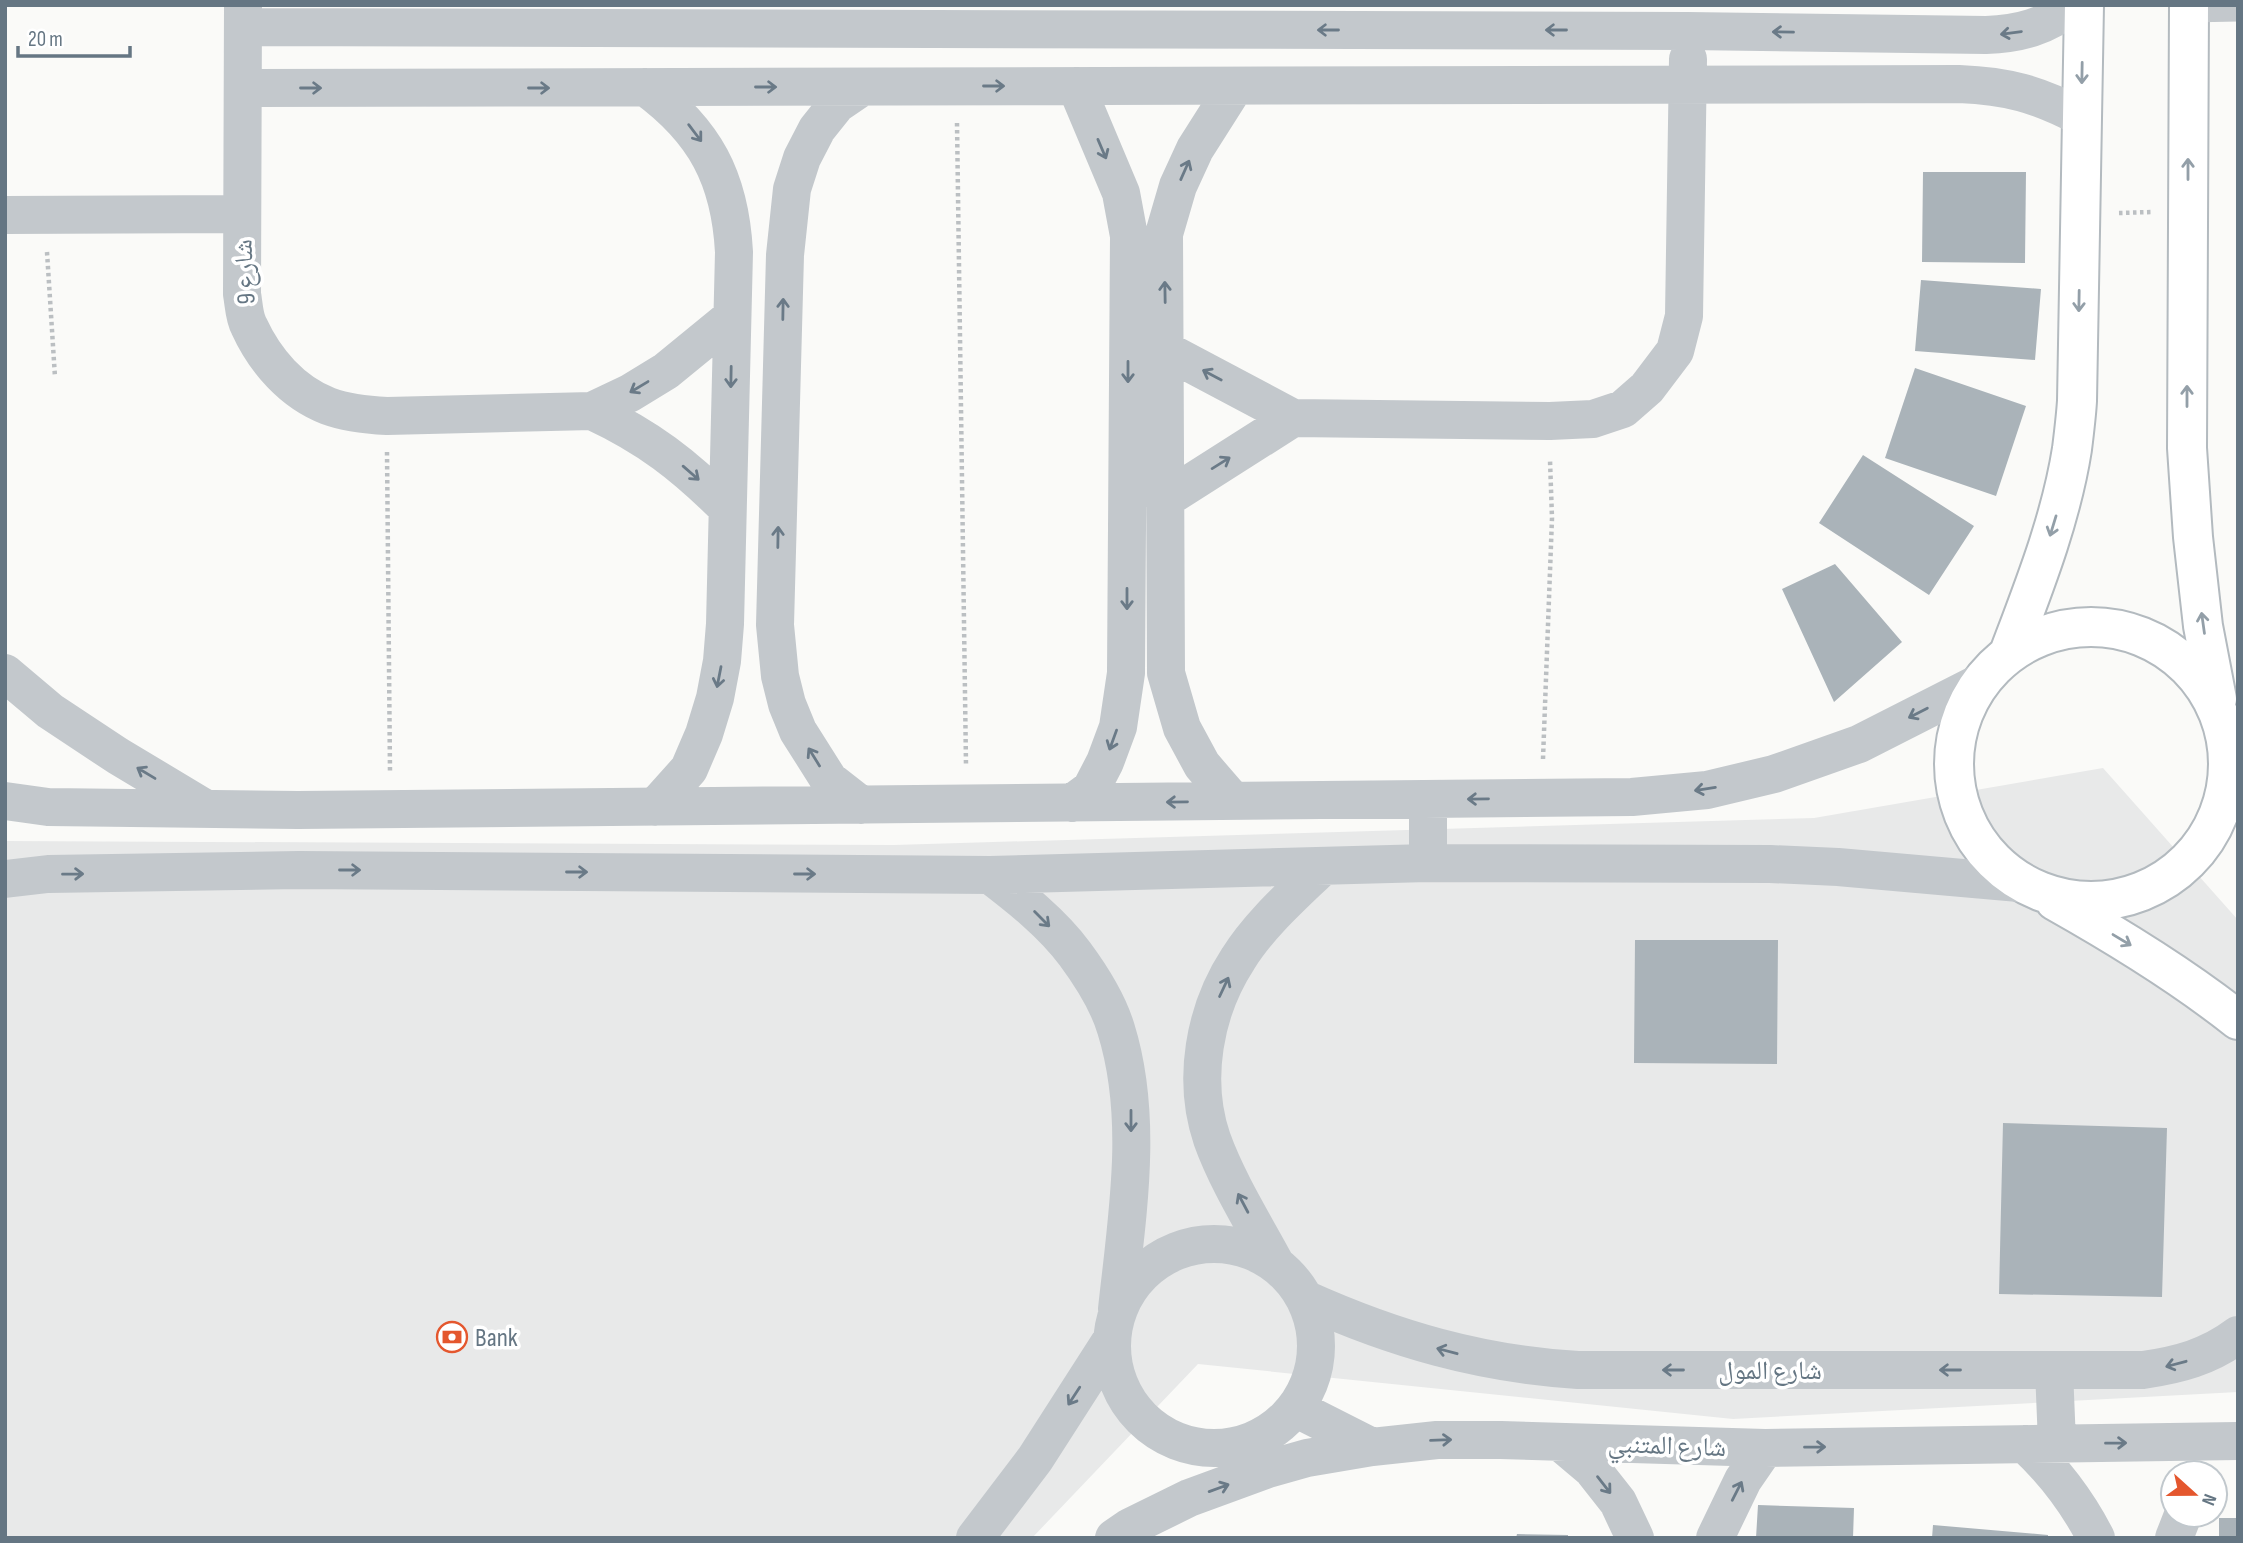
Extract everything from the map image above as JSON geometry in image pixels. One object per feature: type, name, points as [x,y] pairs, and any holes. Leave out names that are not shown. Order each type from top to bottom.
[{"type":"street","points":[[243,16],[953,29],[1129,17],[1688,18],[2008,34],[2030,29],[2050,20],[2072,5]]},
{"type":"street","points":[[2009,653],[2061,500],[2072,451],[2077,401],[2084,5]]},
{"type":"street","points":[[5,879],[48,874],[299,870],[990,875],[1428,863],[1770,864],[1838,867],[2030,888],[2079,902],[2119,900],[2156,886],[2188,863],[2211,831],[2226,794],[2233,763],[2220,714],[2200,601],[2187,448],[2189,8]]},
{"type":"street","name":"شارع 9","points":[[243,16],[242,294],[247,324],[261,348],[279,373],[302,393],[329,406],[357,414],[387,416],[592,411],[630,393],[666,371],[732,317]]},
{"type":"street","points":[[1165,350],[1293,418],[1550,421],[1593,419],[1623,409],[1647,388],[1675,351],[1684,316],[1688,18]]},
{"type":"street","points":[[953,29],[957,86]]},
{"type":"street","points":[[243,88],[1991,85],[2022,91],[2053,102],[2081,117]]},
{"type":"street","points":[[1076,86],[1121,192],[1147,235],[1165,350],[1166,673],[1182,728],[1202,765],[1233,801]]},
{"type":"street","points":[[1072,803],[1091,789],[1105,762],[1118,727],[1126,673],[1147,235],[1178,186],[1195,149],[1235,86]]},
{"type":"street","points":[[645,87],[687,123],[718,170],[729,206],[734,252],[722,661],[715,698],[689,769],[655,807]]},
{"type":"street","points":[[861,805],[829,780],[798,731],[780,676],[775,625],[785,255],[792,189],[802,158],[817,129],[837,104],[862,87]]},
{"type":"street","points":[[5,215],[242,214]]},
{"type":"street","points":[[734,252],[785,255]]},
{"type":"street","name":"شارع 9","points":[[592,411],[651,442],[677,461],[727,508]]},
{"type":"street","points":[[1164,500],[1293,418]]},
{"type":"street","points":[[725,624],[775,625]]},
{"type":"street","points":[[5,801],[48,807],[298,810],[1632,797],[1707,790],[1774,774],[1859,744],[1979,682],[2009,653],[2046,633],[2088,625],[2130,631],[2168,649],[2199,677],[2220,714]]},
{"type":"street","points":[[5,673],[50,710],[118,756],[204,808]]},
{"type":"street","points":[[1126,673],[1166,673]]},
{"type":"street","points":[[1979,682],[1961,717],[1953,754],[1955,792],[1968,828],[1990,859],[2030,888],[2156,961],[2238,1020]]},
{"type":"street","points":[[1428,800],[1428,863]]},
{"type":"street","points":[[298,810],[299,870]]},
{"type":"street","points":[[1275,1263],[1212,1139],[1203,1102],[1202,1064],[1208,1026],[1221,991],[1238,959],[1291,896],[1321,868]]},
{"type":"street","points":[[975,1538],[1035,1459],[1114,1326],[1132,1285],[1154,1262],[1184,1248],[1215,1243],[1247,1248],[1275,1263],[1292,1279],[1305,1298],[1314,1326],[1316,1355],[1310,1383],[1295,1408],[1275,1429],[1249,1443],[1221,1449],[1192,1447],[1164,1437],[1141,1419],[1129,1403],[1113,1368],[1114,1326],[1126,1233],[1130,1156],[1131,1110],[1126,1068],[1115,1027],[1098,988],[1074,953],[1035,911],[990,875]]},
{"type":"street","name":"شارع المول","points":[[1305,1298],[1357,1322],[1410,1341],[1465,1355],[1578,1370],[2143,1370],[2174,1366],[2203,1356],[2238,1335]]},
{"type":"street","points":[[2054,1370],[2041,1443],[2047,1464],[2067,1487],[2096,1538]]},
{"type":"street","points":[[1295,1408],[1373,1447]]},
{"type":"street","name":"شارع المتنبي","points":[[1114,1538],[1130,1527],[1189,1498],[1268,1469],[1307,1458],[1437,1440],[1765,1448],[2238,1441]]},
{"type":"street","points":[[1560,1442],[1592,1469],[1618,1502],[1635,1538]]},
{"type":"street","points":[[1167,1509],[1192,1447]]},
{"type":"street","points":[[1715,1538],[1743,1480],[1765,1448]]},
{"type":"lane","points":[[2189,8],[2238,11]]},
{"type":"path","points":[[957,86],[965,804]]},
{"type":"path","points":[[2080,214],[2188,211]]},
{"type":"path","points":[[45,214],[55,377]]},
{"type":"path","points":[[387,416],[390,809]]},
{"type":"path","points":[[1541,798],[1552,518],[1550,421]]},
{"type":"shaded area","points":[[2103,768],[2238,920],[2238,1392],[1733,1419],[1198,1364],[1032,1538],[5,1538],[5,841],[894,845],[1814,818]]},
{"type":"building","points":[[1923,172],[2026,172],[2025,263],[1922,262]]},
{"type":"building","points":[[1921,280],[2041,289],[2035,360],[1915,351]]},
{"type":"building","points":[[1915,368],[2026,406],[1996,496],[1885,458]]},
{"type":"building","points":[[1863,455],[1974,526],[1929,595],[1819,523]]},
{"type":"building","points":[[1835,564],[1902,642],[1834,702],[1782,589]]},
{"type":"building","points":[[1635,940],[1778,940],[1777,1064],[1634,1063]]},
{"type":"building","points":[[2003,1123],[2167,1128],[2162,1297],[1999,1294]]},
{"type":"building","points":[[1758,1505],[1854,1508],[1853,1538],[1756,1538]]},
{"type":"building","points":[[2229,1518],[2238,1518],[2238,1538],[2219,1538],[2219,1529],[2229,1529]]},
{"type":"building","points":[[1933,1525],[2048,1535],[2048,1538],[1932,1538]]},
{"type":"building","points":[[1517,1534],[1568,1535],[1568,1538],[1516,1538]]},
{"type":"place","name":"Bank","points":[[452,1337]]}]
